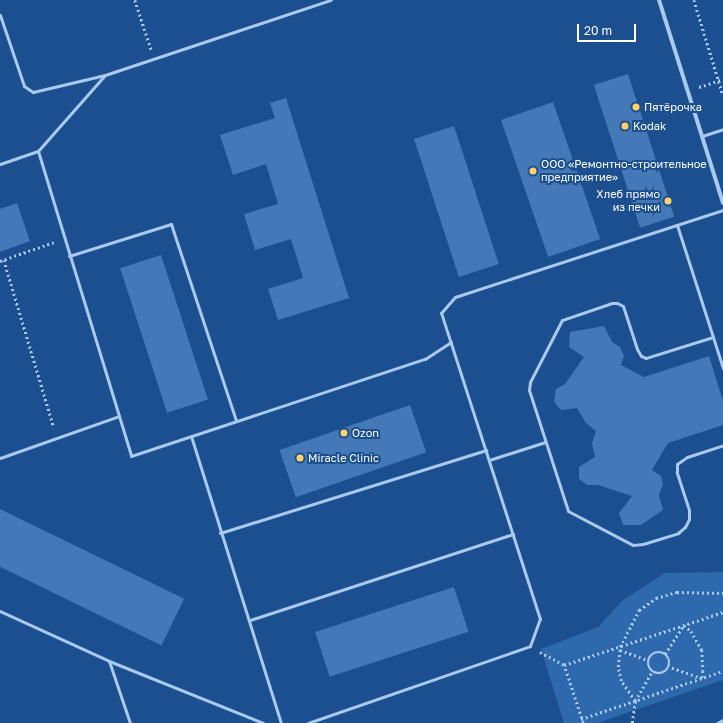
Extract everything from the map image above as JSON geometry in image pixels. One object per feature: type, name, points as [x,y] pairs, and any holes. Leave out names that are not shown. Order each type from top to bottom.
[{"type":"street","points":[[659,0],[723,204]]},
{"type":"lane","points":[[0,15],[24,86],[28,90],[38,91],[105,75],[331,0]]},
{"type":"lane","points":[[0,164],[38,151],[105,75]]},
{"type":"lane","points":[[702,136],[723,128]]},
{"type":"lane","points":[[38,151],[132,456],[236,420],[425,359],[450,342]]},
{"type":"lane","points":[[308,723],[530,646],[540,619],[441,313],[455,297],[723,210]]},
{"type":"lane","points":[[70,256],[171,224],[236,420]]},
{"type":"lane","points":[[677,225],[723,368]]},
{"type":"lane","points":[[713,338],[646,358],[641,356],[637,349],[623,306],[617,303],[612,303],[566,318],[559,325],[529,386],[530,394],[568,511],[628,543],[637,545],[678,533],[685,527],[689,519],[689,510],[677,472],[677,464],[687,457],[723,445]]},
{"type":"lane","points":[[0,458],[119,416]]},
{"type":"lane","points":[[191,436],[220,533],[250,620],[282,723]]},
{"type":"lane","points":[[489,460],[545,442]]},
{"type":"lane","points":[[220,533],[486,450]]},
{"type":"lane","points":[[250,620],[513,534]]},
{"type":"lane","points":[[0,611],[109,661],[263,723]]},
{"type":"lane","points":[[109,661],[130,723]]},
{"type":"lane","points":[[717,723],[723,720]]},
{"type":"path","points":[[135,0],[154,59]]},
{"type":"path","points":[[694,0],[723,95]]},
{"type":"path","points":[[688,91],[723,79]]},
{"type":"path","points":[[57,438],[2,261],[64,239]]},
{"type":"path","points":[[635,701],[621,681],[618,667],[620,649],[639,610],[656,598],[677,592],[723,593]]},
{"type":"path","points":[[564,665],[620,649],[723,612]]},
{"type":"path","points":[[665,654],[684,625]]},
{"type":"path","points":[[684,625],[691,631],[702,650],[702,679]]},
{"type":"path","points":[[530,646],[564,665],[583,723]]},
{"type":"path","points":[[620,649],[648,660]]},
{"type":"path","points":[[655,653],[665,654],[669,660],[669,667],[662,674],[652,672],[648,666],[648,660],[655,653]]},
{"type":"path","points":[[669,667],[702,679]]},
{"type":"path","points":[[632,723],[635,701],[652,672]]},
{"type":"path","points":[[581,719],[723,672]]},
{"type":"shaded area","points":[[723,572],[723,680],[597,723],[564,723],[541,649],[598,627],[623,600],[665,573]]},
{"type":"building","points":[[628,74],[674,217],[640,228],[594,85]]},
{"type":"building","points":[[286,98],[349,298],[278,320],[268,289],[303,278],[291,239],[255,250],[244,214],[278,204],[266,164],[233,175],[220,135],[275,118],[270,103]]},
{"type":"building","points":[[553,102],[600,239],[548,257],[501,120]]},
{"type":"building","points":[[454,126],[499,264],[459,277],[414,139]]},
{"type":"building","points":[[17,203],[30,241],[0,252],[0,209]]},
{"type":"building","points":[[161,255],[208,400],[167,413],[120,268]]},
{"type":"building","points":[[604,326],[612,342],[620,347],[624,356],[621,365],[644,377],[709,356],[723,401],[723,425],[668,443],[652,470],[661,476],[663,484],[659,495],[663,510],[641,525],[623,525],[619,513],[632,496],[598,485],[587,485],[579,479],[579,467],[595,457],[592,443],[596,431],[586,423],[577,408],[561,410],[554,402],[556,389],[565,384],[584,357],[569,347],[570,332]]},
{"type":"building","points":[[410,405],[426,452],[296,497],[280,450]]},
{"type":"building","points":[[0,509],[184,599],[161,646],[0,567]]},
{"type":"building","points":[[454,587],[469,632],[330,677],[315,632]]},
{"type":"place","name":"Пятёрочка","points":[[636,107]]},
{"type":"place","name":"Kodak","points":[[625,126]]},
{"type":"place","name":"ООО «Ремонтно-строительное предприятие»","points":[[533,171]]},
{"type":"place","name":"Хлеб прямо из печки","points":[[668,201]]},
{"type":"place","name":"Ozon","points":[[344,433]]},
{"type":"place","name":"Miracle Clinic","points":[[300,458]]}]
